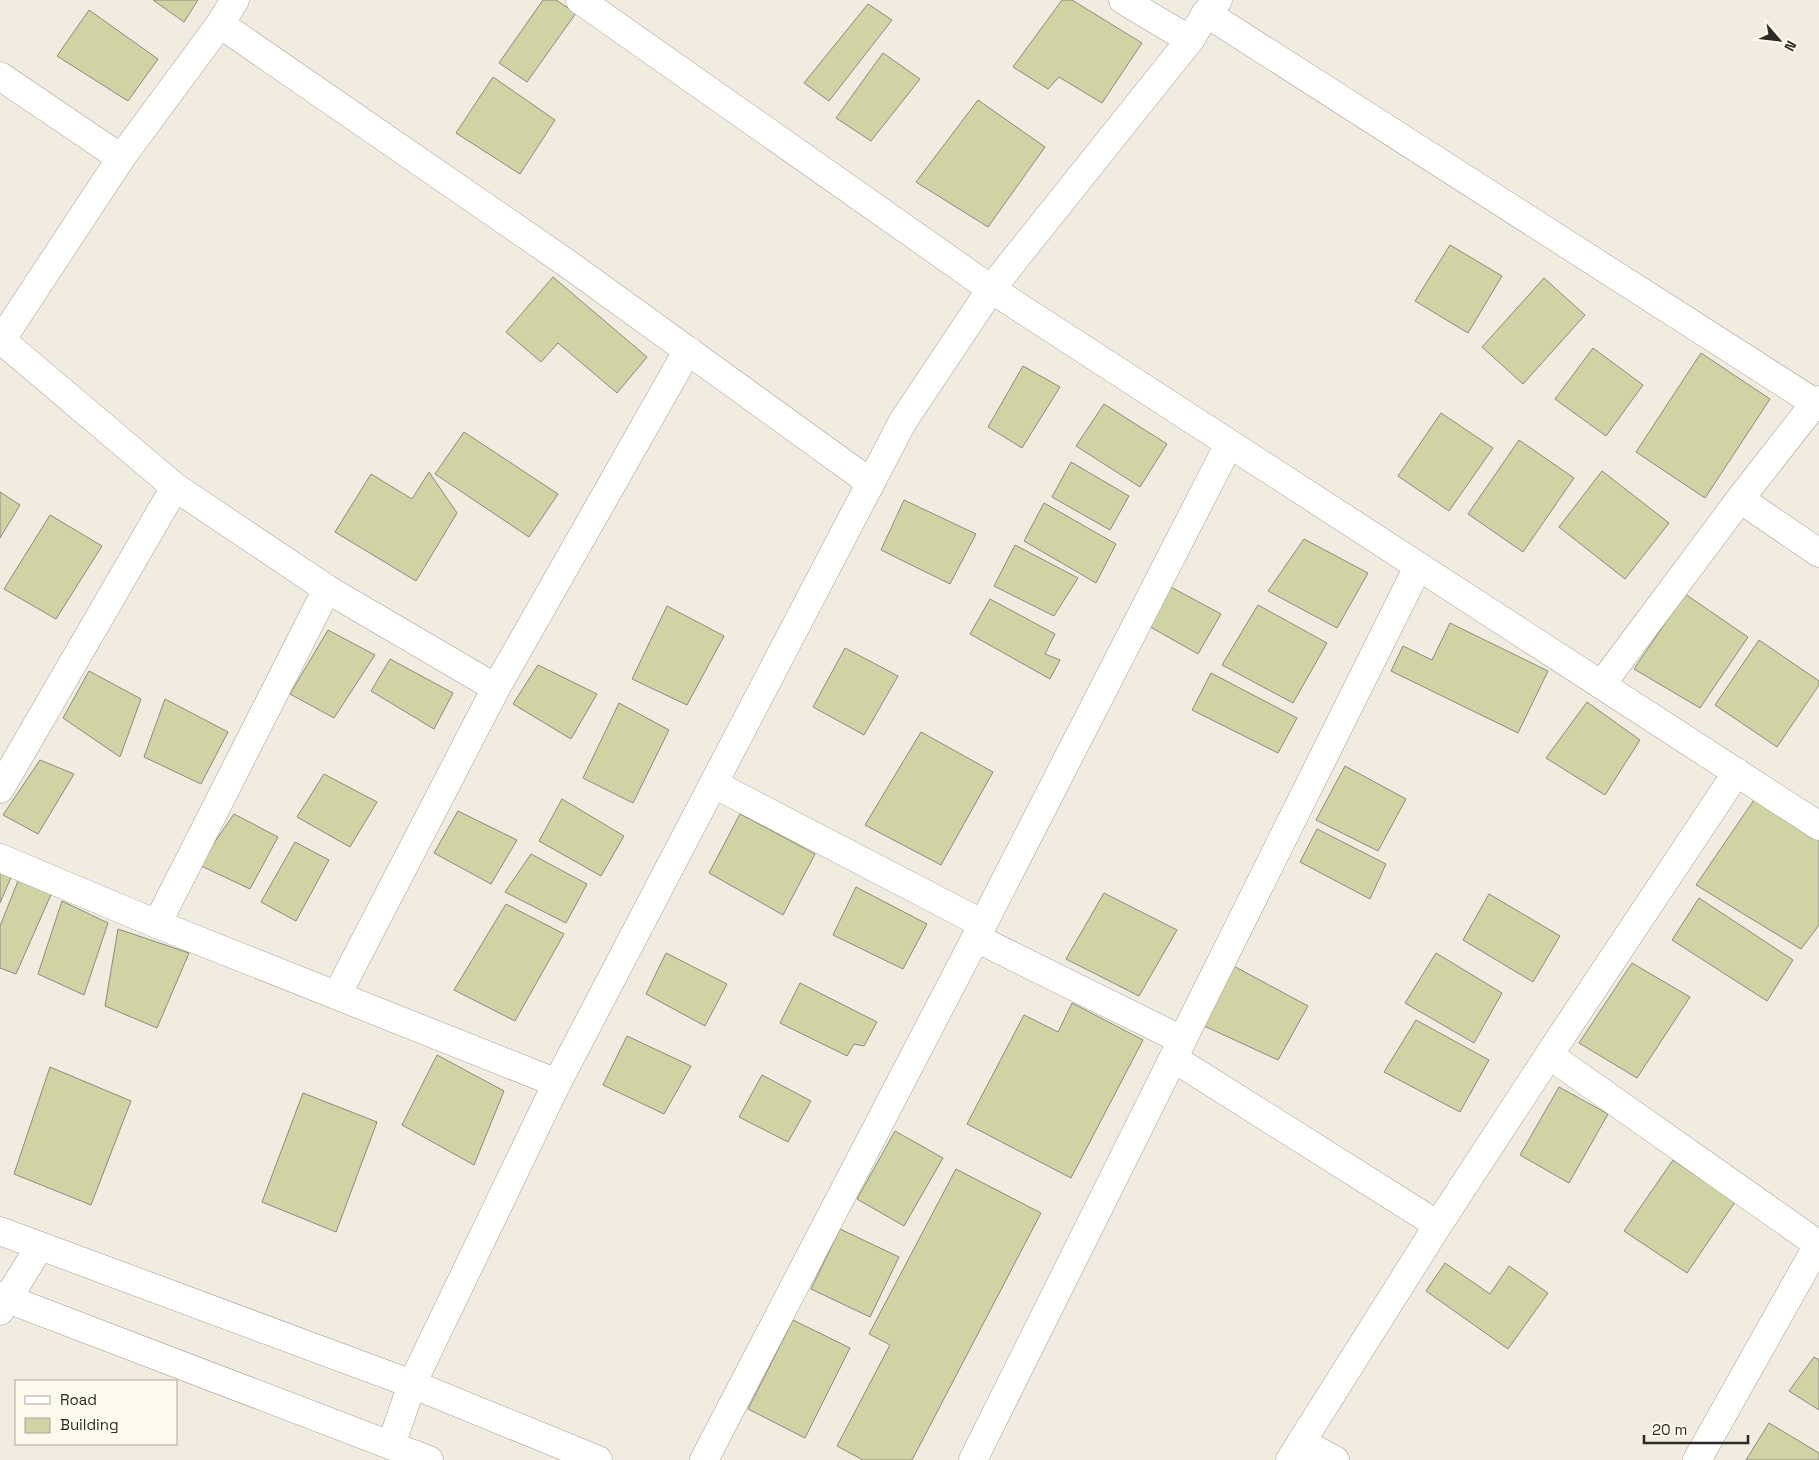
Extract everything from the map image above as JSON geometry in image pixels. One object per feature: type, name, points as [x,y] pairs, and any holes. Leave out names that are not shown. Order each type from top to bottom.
[{"type":"street","points":[[235,0],[220,24],[121,158],[0,341],[175,487],[328,589],[496,688]]},
{"type":"street","points":[[580,0],[991,288],[1819,826]]},
{"type":"street","points":[[1123,0],[1190,40]]},
{"type":"street","points":[[391,1445],[412,1384],[557,1083],[903,421],[991,288],[1190,40],[1212,6],[1817,402],[1740,499],[1602,684]]},
{"type":"street","points":[[220,24],[568,264],[871,483]]},
{"type":"street","points":[[0,76],[121,158]]},
{"type":"street","points":[[337,995],[496,688],[688,350]]},
{"type":"street","points":[[704,1460],[1229,444]]},
{"type":"street","points":[[0,789],[175,487]]},
{"type":"street","points":[[1740,499],[1819,553]]},
{"type":"street","points":[[972,1460],[1418,567]]},
{"type":"street","points":[[157,924],[328,589]]},
{"type":"street","points":[[1335,1460],[1295,1451],[1438,1225],[1737,772]]},
{"type":"street","points":[[714,784],[979,931],[1177,1049],[1438,1225]]},
{"type":"street","points":[[0,858],[157,924],[557,1083]]},
{"type":"street","points":[[1549,1055],[1819,1244],[1697,1460]]},
{"type":"street","points":[[0,1231],[412,1384],[598,1460]]},
{"type":"street","points":[[40,1246],[3,1302],[426,1459]]},
{"type":"building","points":[[153,0],[198,0],[184,22]]},
{"type":"building","points":[[543,0],[556,0],[576,13],[527,82],[499,63]]},
{"type":"building","points":[[1062,0],[1072,0],[1142,43],[1102,103],[1059,77],[1048,89],[1013,67]]},
{"type":"building","points":[[868,4],[892,20],[829,101],[804,83]]},
{"type":"building","points":[[89,10],[158,59],[128,101],[57,56]]},
{"type":"building","points":[[883,53],[920,79],[871,141],[836,118]]},
{"type":"building","points":[[493,77],[555,120],[520,174],[456,133]]},
{"type":"building","points":[[978,100],[1045,147],[988,227],[916,182]]},
{"type":"building","points":[[1450,245],[1502,276],[1468,333],[1415,301]]},
{"type":"building","points":[[553,277],[647,357],[617,393],[558,343],[541,362],[506,332]]},
{"type":"building","points":[[1544,278],[1585,315],[1523,384],[1482,347]]},
{"type":"building","points":[[1593,348],[1643,385],[1606,436],[1555,399]]},
{"type":"building","points":[[1701,353],[1770,399],[1705,498],[1636,452]]},
{"type":"building","points":[[1023,366],[1060,387],[1022,448],[988,427]]},
{"type":"building","points":[[1104,404],[1167,444],[1140,487],[1076,446]]},
{"type":"building","points":[[1441,413],[1493,448],[1449,511],[1398,476]]},
{"type":"building","points":[[464,432],[558,494],[529,537],[435,474]]},
{"type":"building","points":[[1519,440],[1574,478],[1523,552],[1468,514]]},
{"type":"building","points":[[1071,462],[1129,496],[1110,530],[1052,497]]},
{"type":"building","points":[[1602,471],[1669,523],[1625,579],[1559,527]]},
{"type":"building","points":[[429,472],[457,513],[416,581],[335,532],[371,474],[412,499]]},
{"type":"building","points":[[0,492],[20,505],[0,538]]},
{"type":"building","points":[[904,500],[976,534],[950,584],[881,550]]},
{"type":"building","points":[[1044,503],[1116,544],[1096,583],[1024,541]]},
{"type":"building","points":[[50,515],[102,546],[56,619],[4,589]]},
{"type":"building","points":[[1304,539],[1368,573],[1337,628],[1268,591]]},
{"type":"building","points":[[1015,545],[1078,578],[1054,616],[994,586]]},
{"type":"building","points":[[1169,586],[1221,614],[1198,654],[1147,625]]},
{"type":"building","points":[[1685,594],[1748,637],[1700,708],[1634,669]]},
{"type":"building","points":[[990,599],[1055,634],[1045,654],[1060,660],[1050,679],[970,634]]},
{"type":"building","points":[[1258,605],[1327,643],[1293,703],[1222,665]]},
{"type":"building","points":[[667,606],[724,636],[687,705],[632,679]]},
{"type":"building","points":[[1450,623],[1548,671],[1518,733],[1391,671],[1403,646],[1432,660]]},
{"type":"building","points":[[328,630],[375,655],[334,718],[290,694]]},
{"type":"building","points":[[1759,640],[1819,681],[1819,685],[1777,747],[1715,705]]},
{"type":"building","points":[[845,648],[898,676],[864,735],[813,707]]},
{"type":"building","points":[[390,659],[453,693],[434,729],[371,691]]},
{"type":"building","points":[[538,665],[597,694],[571,739],[513,704]]},
{"type":"building","points":[[89,671],[141,699],[120,757],[63,718]]},
{"type":"building","points":[[1211,673],[1297,718],[1278,753],[1192,710]]},
{"type":"building","points":[[165,699],[228,732],[201,784],[144,757]]},
{"type":"building","points":[[1587,702],[1640,740],[1605,795],[1546,758]]},
{"type":"building","points":[[619,703],[669,730],[633,803],[583,778]]},
{"type":"building","points":[[921,732],[993,772],[941,865],[865,825]]},
{"type":"building","points":[[40,760],[74,774],[38,834],[3,815]]},
{"type":"building","points":[[1345,766],[1406,799],[1378,851],[1316,820]]},
{"type":"building","points":[[324,774],[377,802],[350,847],[297,817]]},
{"type":"building","points":[[1756,797],[1819,839],[1819,925],[1801,949],[1696,885]]},
{"type":"building","points":[[562,799],[624,836],[601,876],[539,841]]},
{"type":"building","points":[[458,811],[517,840],[491,884],[434,853]]},
{"type":"building","points":[[234,814],[278,837],[250,889],[199,865]]},
{"type":"building","points":[[740,814],[815,854],[783,915],[709,873]]},
{"type":"building","points":[[1317,829],[1386,864],[1370,899],[1300,862]]},
{"type":"building","points":[[295,842],[329,860],[296,921],[261,902]]},
{"type":"building","points":[[531,854],[587,884],[566,923],[505,892]]},
{"type":"building","points":[[0,870],[12,875],[0,903]]},
{"type":"building","points":[[20,876],[53,890],[16,974],[0,968],[0,926]]},
{"type":"building","points":[[856,887],[927,924],[903,969],[833,935]]},
{"type":"building","points":[[1104,893],[1177,930],[1139,996],[1066,959]]},
{"type":"building","points":[[1489,894],[1560,936],[1533,982],[1463,940]]},
{"type":"building","points":[[1699,898],[1793,960],[1767,1001],[1672,940]]},
{"type":"building","points":[[62,901],[108,923],[84,995],[38,974]]},
{"type":"building","points":[[506,904],[564,934],[515,1021],[454,990]]},
{"type":"building","points":[[118,929],[189,953],[157,1028],[105,1006]]},
{"type":"building","points":[[666,953],[727,984],[705,1026],[646,994]]},
{"type":"building","points":[[1436,953],[1502,993],[1474,1043],[1405,1003]]},
{"type":"building","points":[[1228,963],[1308,1006],[1278,1060],[1200,1024]]},
{"type":"building","points":[[1632,963],[1690,997],[1637,1078],[1579,1043]]},
{"type":"building","points":[[800,983],[877,1022],[864,1046],[854,1044],[847,1056],[780,1023]]},
{"type":"building","points":[[1072,1003],[1143,1040],[1071,1178],[967,1124],[1024,1015],[1058,1032]]},
{"type":"building","points":[[1416,1020],[1489,1060],[1460,1112],[1384,1072]]},
{"type":"building","points":[[627,1036],[691,1066],[664,1114],[603,1085]]},
{"type":"building","points":[[437,1055],[504,1091],[474,1165],[402,1125]]},
{"type":"building","points":[[50,1067],[131,1101],[91,1205],[14,1174]]},
{"type":"building","points":[[762,1075],[811,1101],[788,1142],[739,1117]]},
{"type":"building","points":[[1559,1087],[1608,1114],[1569,1183],[1520,1155]]},
{"type":"building","points":[[303,1093],[377,1122],[336,1232],[262,1202]]},
{"type":"building","points":[[895,1131],[943,1158],[904,1226],[857,1199]]},
{"type":"building","points":[[1673,1160],[1735,1202],[1687,1273],[1624,1231]]},
{"type":"building","points":[[956,1169],[1041,1213],[912,1460],[863,1460],[837,1446],[890,1345],[869,1334]]},
{"type":"building","points":[[840,1229],[899,1257],[870,1317],[811,1289]]},
{"type":"building","points":[[1445,1263],[1490,1294],[1509,1266],[1548,1293],[1508,1349],[1426,1291]]},
{"type":"building","points":[[793,1320],[850,1348],[805,1438],[748,1409]]},
{"type":"building","points":[[1814,1357],[1819,1360],[1819,1410],[1789,1391]]},
{"type":"building","points":[[1769,1423],[1819,1453],[1819,1460],[1746,1460]]}]
